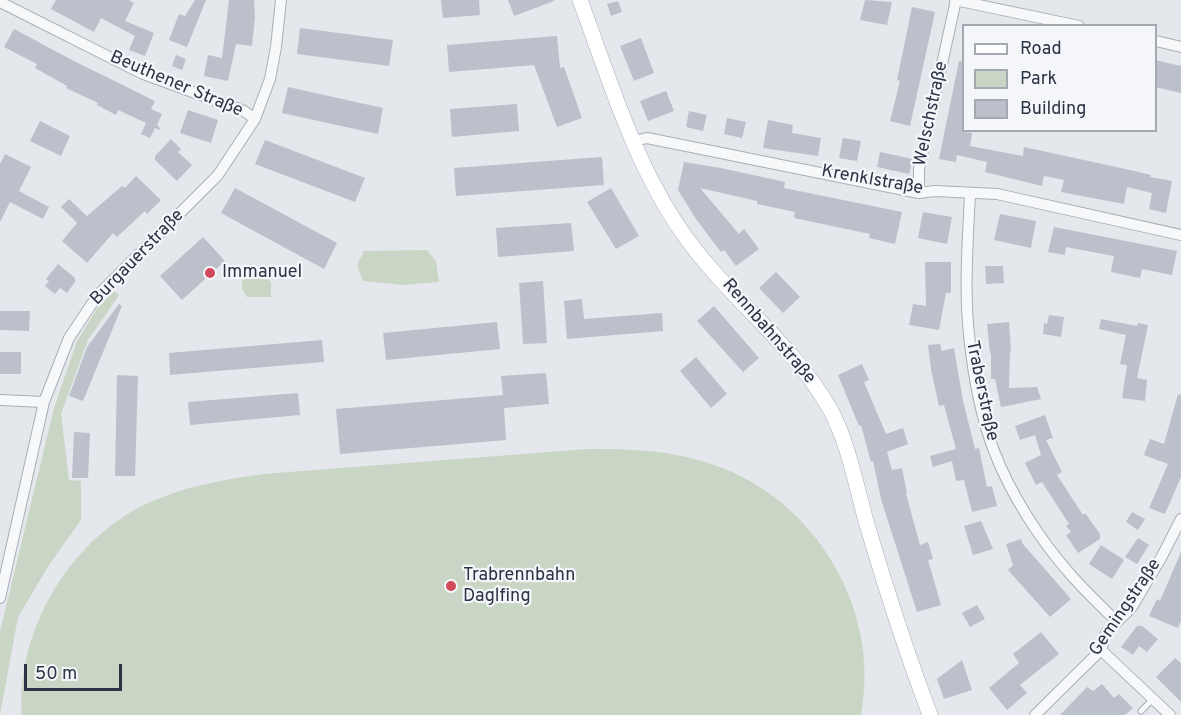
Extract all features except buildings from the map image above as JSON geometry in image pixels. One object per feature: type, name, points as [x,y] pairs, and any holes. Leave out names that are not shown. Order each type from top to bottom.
[{"type":"street","name":"Burgauerstraße","points":[[0,598],[4,559],[44,402],[69,338],[97,296],[209,186],[255,119],[270,79],[281,0]]},
{"type":"street","name":"Rennbahnstraße","points":[[580,0],[634,141],[654,185],[682,233],[704,261],[780,341],[816,385],[832,412],[843,441],[884,580],[930,715]]},
{"type":"street","points":[[956,0],[1070,24]]},
{"type":"street","name":"Welschstraße","points":[[919,192],[918,169],[956,0]]},
{"type":"street","name":"Beuthener Straße","points":[[0,2],[141,73],[244,111],[255,119]]},
{"type":"street","points":[[1157,41],[1181,47]]},
{"type":"street","name":"Krenklstraße","points":[[634,141],[647,138],[919,192],[997,194],[1181,235]]},
{"type":"street","name":"Traberstraße","points":[[970,192],[967,268],[968,333],[982,411],[994,451],[1022,506],[1042,538],[1071,576],[1116,621]]},
{"type":"street","points":[[0,400],[44,402]]},
{"type":"street","name":"Gemingstraße","points":[[1035,715],[1101,650],[1106,633],[1132,607],[1181,519]]},
{"type":"street","points":[[1101,650],[1170,715]]},
{"type":"lane","points":[[1140,711],[1153,699]]},
{"type":"green space","points":[[427,250],[436,261],[439,282],[403,285],[363,281],[357,265],[364,251]]},
{"type":"green space","points":[[250,264],[271,282],[271,297],[247,297],[242,289],[243,270]]},
{"type":"green space","points":[[114,291],[119,295],[88,340],[61,414],[69,480],[81,481],[81,520],[49,565],[18,617],[0,715],[0,632],[54,408],[77,341],[98,307]]},
{"type":"green space","name":"Trabrennbahn Daglfing","points":[[588,449],[662,453],[705,462],[743,477],[777,499],[806,527],[831,559],[849,595],[860,634],[865,674],[861,715],[22,715],[22,683],[28,652],[38,621],[53,592],[92,542],[117,521],[144,505],[187,489],[263,474]]},
{"type":"place","name":"Immanuel","points":[[210,273]]},
{"type":"place","name":"Trabrennbahn Daglfing","points":[[451,586]]}]
